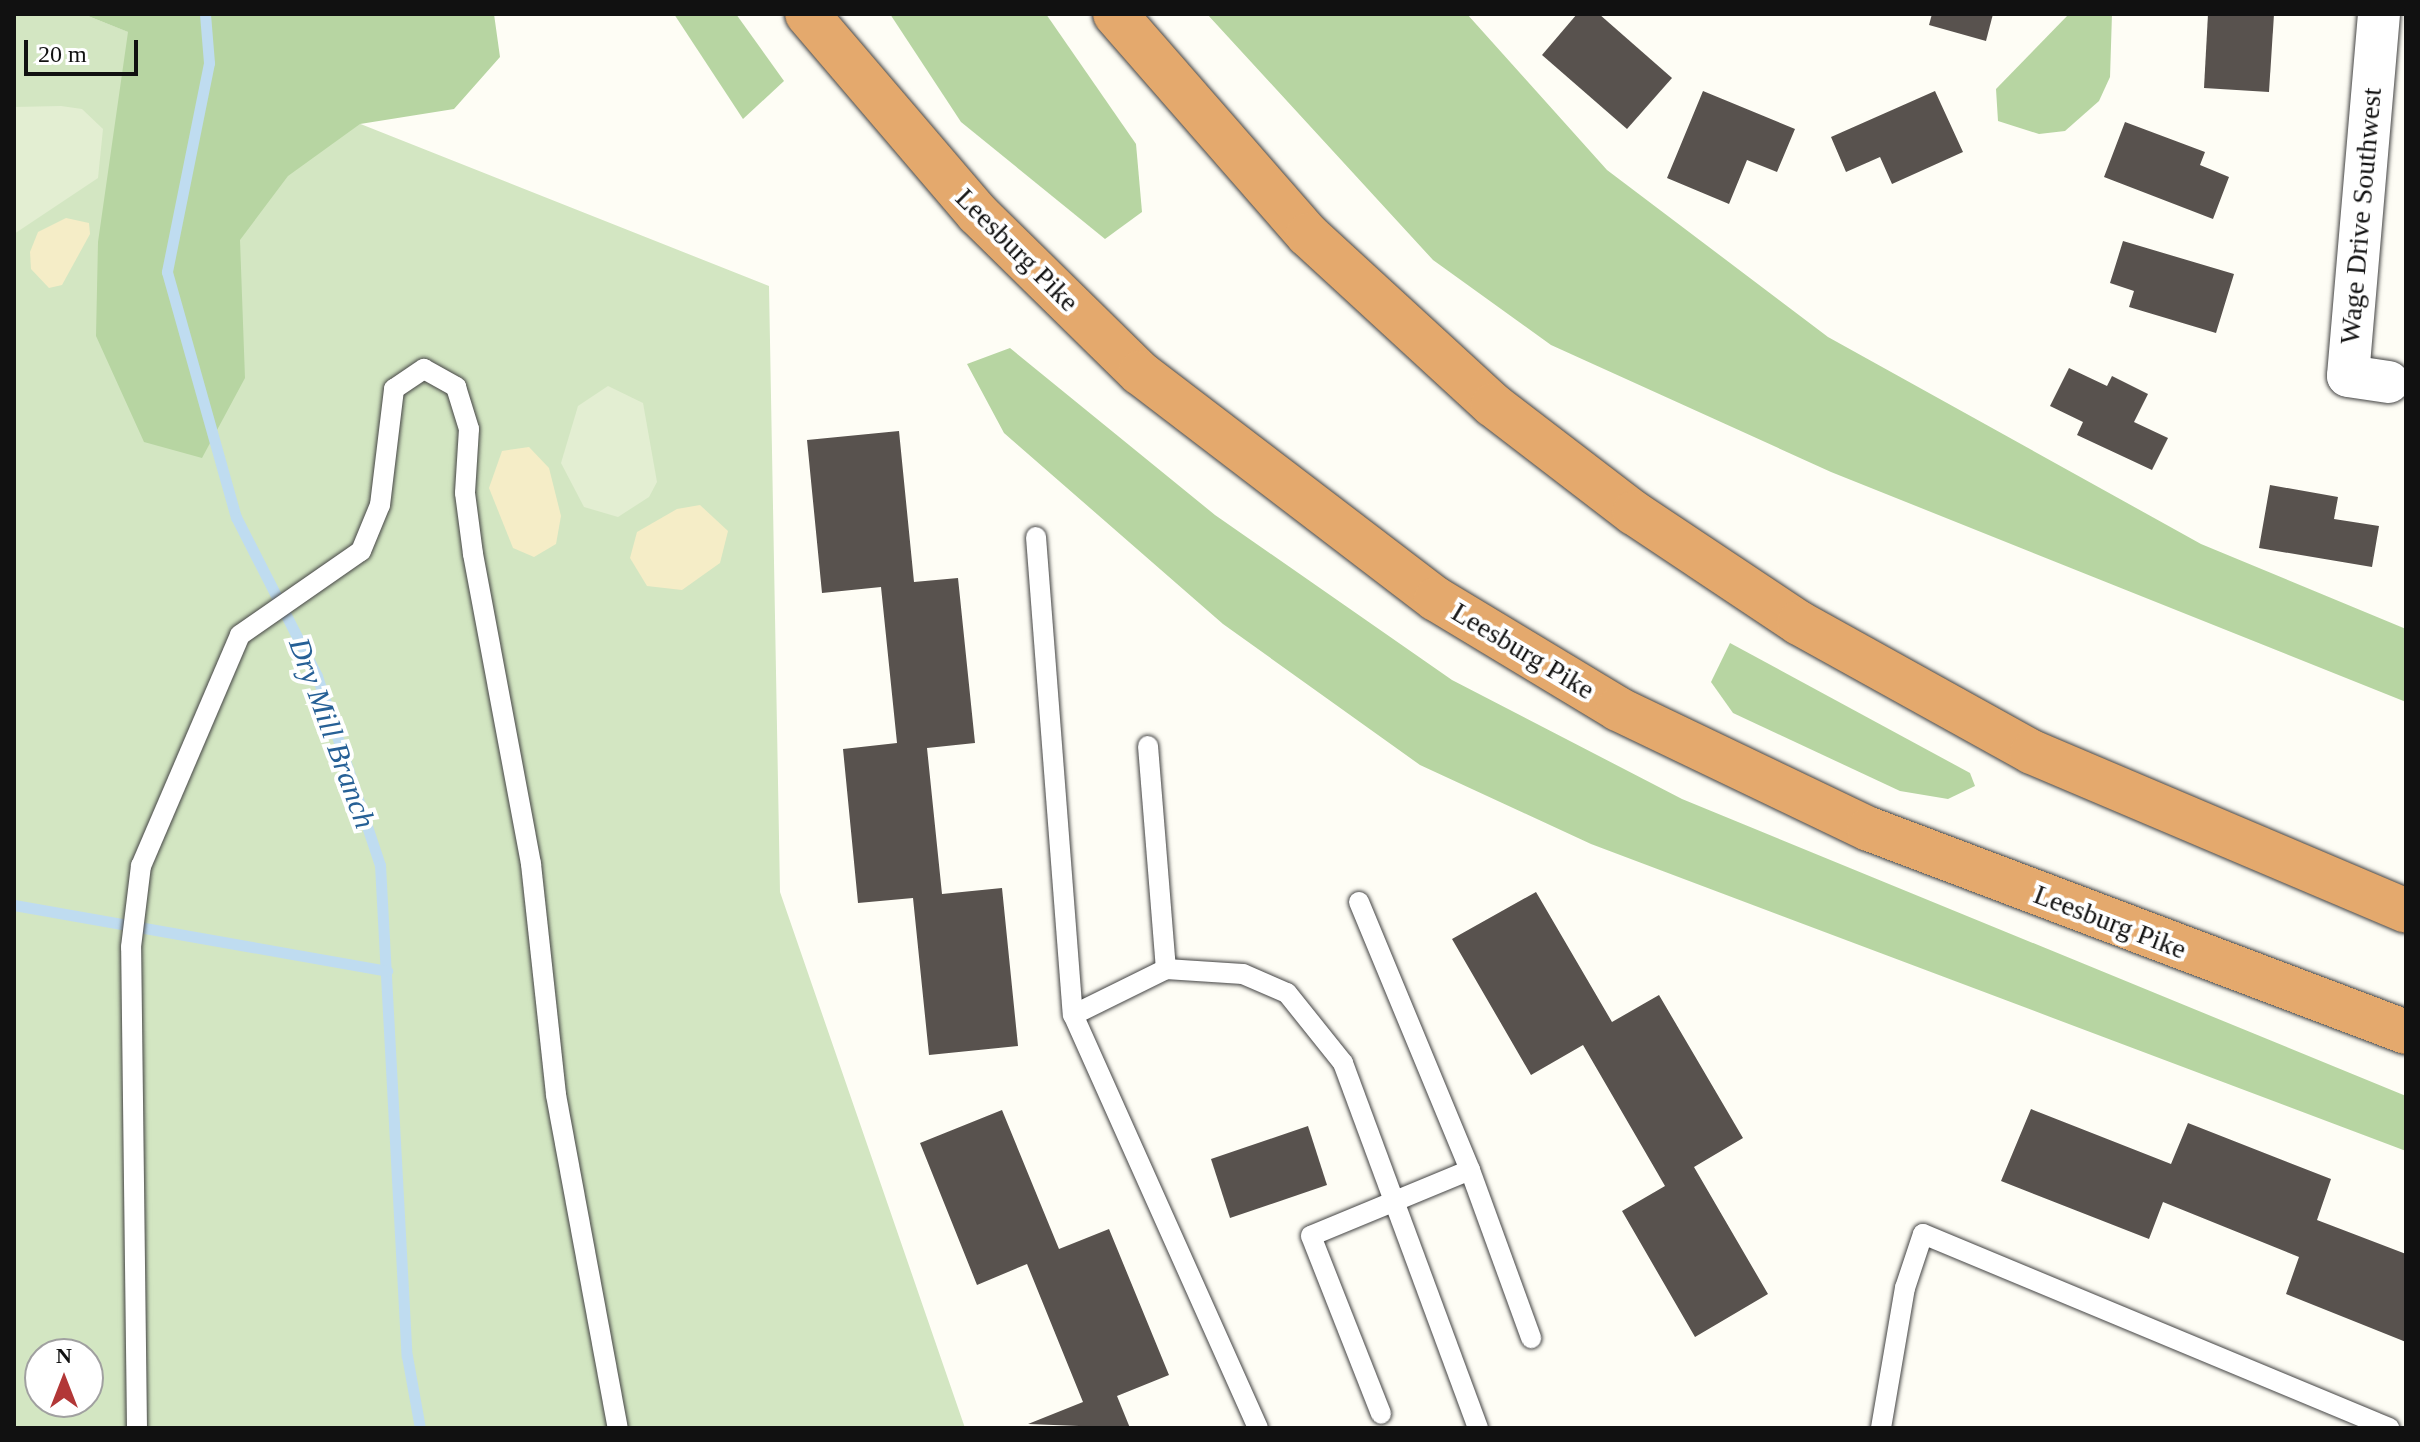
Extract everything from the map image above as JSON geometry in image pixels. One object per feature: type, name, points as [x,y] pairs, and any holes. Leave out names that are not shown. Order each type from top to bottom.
[{"type":"highway","name":"Leesburg Pike","points":[[807,14],[978,214],[1140,373],[1436,599],[1631,716],[1869,829],[2406,1032]]},
{"type":"highway","points":[[1115,14],[1308,235],[1493,405],[1634,513],[1799,623],[2032,752],[2406,911]]},
{"type":"street","name":"Wage Drive Southwest","points":[[2379,14],[2348,376],[2389,382]]},
{"type":"lane","points":[[137,1428],[131,947],[141,866],[240,635],[361,551],[380,505],[394,389],[424,369],[441,375],[456,387],[469,429],[465,493],[473,554],[531,864],[556,1095],[618,1428]]},
{"type":"lane","points":[[1036,537],[1073,1015],[1258,1428]]},
{"type":"lane","points":[[1148,746],[1166,969]]},
{"type":"lane","points":[[1359,902],[1470,1170],[1531,1338]]},
{"type":"lane","points":[[1073,1015],[1166,969],[1243,974],[1287,993],[1343,1063],[1478,1428]]},
{"type":"lane","points":[[1381,1414],[1311,1236],[1393,1198],[1470,1170]]},
{"type":"lane","points":[[1881,1428],[1905,1288],[1923,1234],[2389,1428]]},
{"type":"green space","points":[[14,14],[83,14],[769,286],[780,892],[965,1428],[14,1428]]},
{"type":"green space","points":[[83,14],[494,14],[500,57],[454,109],[360,124],[288,176],[240,240],[245,378],[202,458],[144,442],[96,336],[98,242],[128,32]]},
{"type":"green space","points":[[674,14],[736,14],[784,81],[743,119]]},
{"type":"green space","points":[[890,14],[1046,14],[1136,144],[1142,212],[1105,239],[961,122]]},
{"type":"green space","points":[[1207,14],[1467,14],[1607,170],[1828,337],[2201,544],[2406,629],[2406,702],[1831,472],[1551,345],[1433,260]]},
{"type":"green space","points":[[2069,14],[2112,14],[2110,77],[2099,101],[2065,131],[2039,134],[1998,121],[1996,89]]},
{"type":"green space","points":[[14,107],[82,109],[103,129],[98,178],[14,234]]},
{"type":"green space","points":[[1010,348],[1215,515],[1452,680],[1682,799],[2406,1096],[2406,1151],[1591,844],[1420,765],[1223,624],[1004,433],[967,364]]},
{"type":"green space","points":[[608,386],[643,403],[657,482],[649,497],[618,517],[584,507],[561,463],[578,406]]},
{"type":"green space","points":[[1730,643],[1970,773],[1975,786],[1948,799],[1900,791],[1733,713],[1711,682]]},
{"type":"sand","points":[[66,218],[89,223],[90,234],[62,285],[49,288],[31,269],[30,252],[38,232]]},
{"type":"sand","points":[[529,447],[549,468],[561,516],[556,544],[534,557],[513,548],[489,488],[502,451]]},
{"type":"sand","points":[[700,505],[728,531],[720,563],[682,590],[647,586],[630,558],[637,532],[677,509]]},
{"type":"building","points":[[1577,14],[1599,14],[1672,78],[1627,129],[1542,55]]},
{"type":"building","points":[[1932,14],[1993,14],[1986,41],[1929,25]]},
{"type":"building","points":[[2208,14],[2274,14],[2269,92],[2204,88]]},
{"type":"building","points":[[1703,91],[1795,129],[1777,172],[1747,160],[1729,204],[1667,178]]},
{"type":"building","points":[[1935,91],[1963,152],[1892,184],[1880,157],[1846,172],[1831,137]]},
{"type":"building","points":[[2125,122],[2205,152],[2200,165],[2229,177],[2213,219],[2104,177]]},
{"type":"building","points":[[2123,241],[2234,274],[2216,333],[2129,307],[2134,291],[2110,283]]},
{"type":"building","points":[[2069,368],[2107,386],[2112,376],[2148,394],[2134,422],[2168,438],[2152,470],[2077,435],[2083,422],[2050,406]]},
{"type":"building","points":[[899,431],[914,582],[958,578],[975,743],[927,748],[942,894],[1002,888],[1018,1046],[929,1055],[913,898],[858,903],[843,749],[897,743],[881,587],[822,593],[807,440]]},
{"type":"building","points":[[2270,485],[2338,497],[2334,519],[2379,526],[2372,567],[2259,548]]},
{"type":"building","points":[[1536,892],[1612,1022],[1659,995],[1743,1138],[1694,1167],[1768,1294],[1695,1337],[1622,1211],[1665,1186],[1583,1045],[1531,1075],[1452,939]]},
{"type":"building","points":[[2031,1109],[2171,1164],[2188,1123],[2331,1179],[2317,1220],[2406,1254],[2406,1342],[2286,1294],[2299,1257],[2163,1202],[2149,1239],[2001,1181]]},
{"type":"building","points":[[1002,1110],[1059,1249],[1109,1229],[1169,1375],[1117,1396],[1130,1428],[1028,1424],[1083,1402],[1027,1264],[977,1285],[920,1143]]},
{"type":"building","points":[[1308,1126],[1327,1185],[1230,1218],[1211,1159]]},
{"type":"waterway","name":"Dry Mill Branch","points":[[205,14],[209,63],[167,272],[236,517],[317,676],[380,865],[407,1356],[420,1428]]},
{"type":"waterway","points":[[14,905],[387,971]]}]
